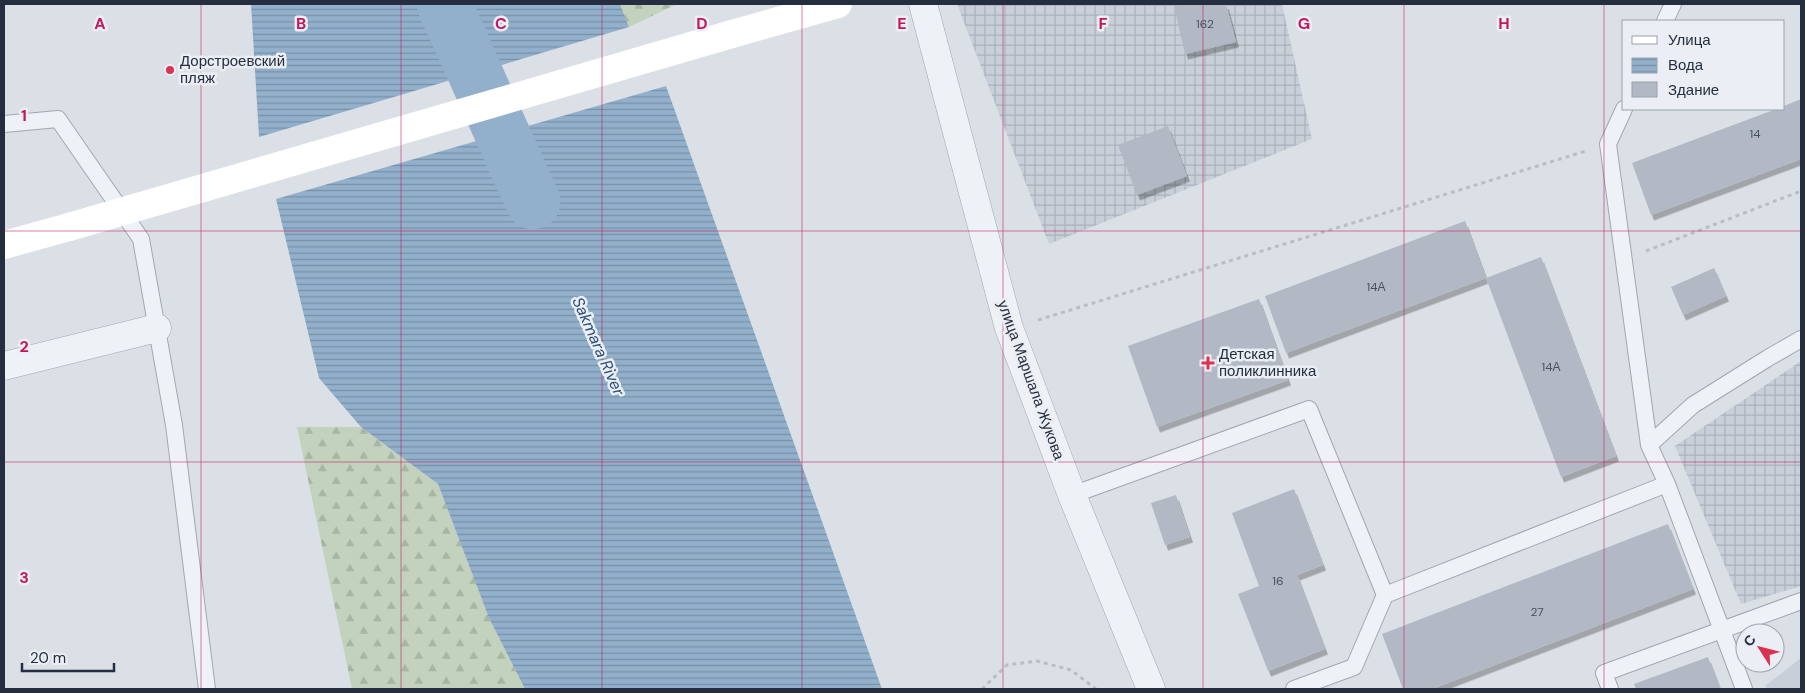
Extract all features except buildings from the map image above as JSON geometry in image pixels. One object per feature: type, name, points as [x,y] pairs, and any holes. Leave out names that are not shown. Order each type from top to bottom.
[{"type":"main road","points":[[4,245],[69,228],[838,4]]},
{"type":"street","name":"улица Маршала Жукова","points":[[923,4],[1009,328],[1072,494],[1151,689]]},
{"type":"street","points":[[4,366],[157,328]]},
{"type":"lane","points":[[1664,20],[1672,4]]},
{"type":"lane","points":[[1624,110],[1608,144],[1649,445],[1667,484],[1744,689]]},
{"type":"lane","points":[[4,124],[58,120],[141,239],[174,425],[207,689]]},
{"type":"lane","points":[[1649,445],[1692,406],[1801,339]]},
{"type":"lane","points":[[1072,494],[1310,409],[1385,595]]},
{"type":"lane","points":[[1294,689],[1354,666],[1385,595],[1667,484]]},
{"type":"lane","points":[[1610,689],[1604,673],[1801,601]]},
{"type":"path","points":[[1009,328],[1608,144]]},
{"type":"path","points":[[1625,259],[1801,191]]},
{"type":"path","points":[[982,689],[1007,664],[1036,661],[1071,670],[1096,689]]},
{"type":"shaded area","points":[[957,4],[1282,4],[1312,139],[1049,244]]},
{"type":"shaded area","points":[[1801,361],[1801,586],[1741,604],[1675,446]]},
{"type":"shaded area","points":[[1801,658],[1801,689],[1767,689],[1765,686],[1782,673],[1785,673],[1785,670]]},
{"type":"green space","points":[[620,4],[677,4],[629,27]]},
{"type":"green space","points":[[297,427],[361,427],[438,484],[489,618],[525,689],[352,689]]},
{"type":"water","points":[[251,4],[620,4],[629,27],[259,137]]},
{"type":"water","points":[[666,86],[882,689],[525,689],[489,618],[438,484],[361,427],[319,378],[276,199]]},
{"type":"waterway","name":"Sakmara River","points":[[444,4],[533,202]]},
{"type":"place","name":"Дорстроевский пляж","points":[[170,70]]},
{"type":"place","name":"Детская поликлинника","points":[[1208,363]]}]
